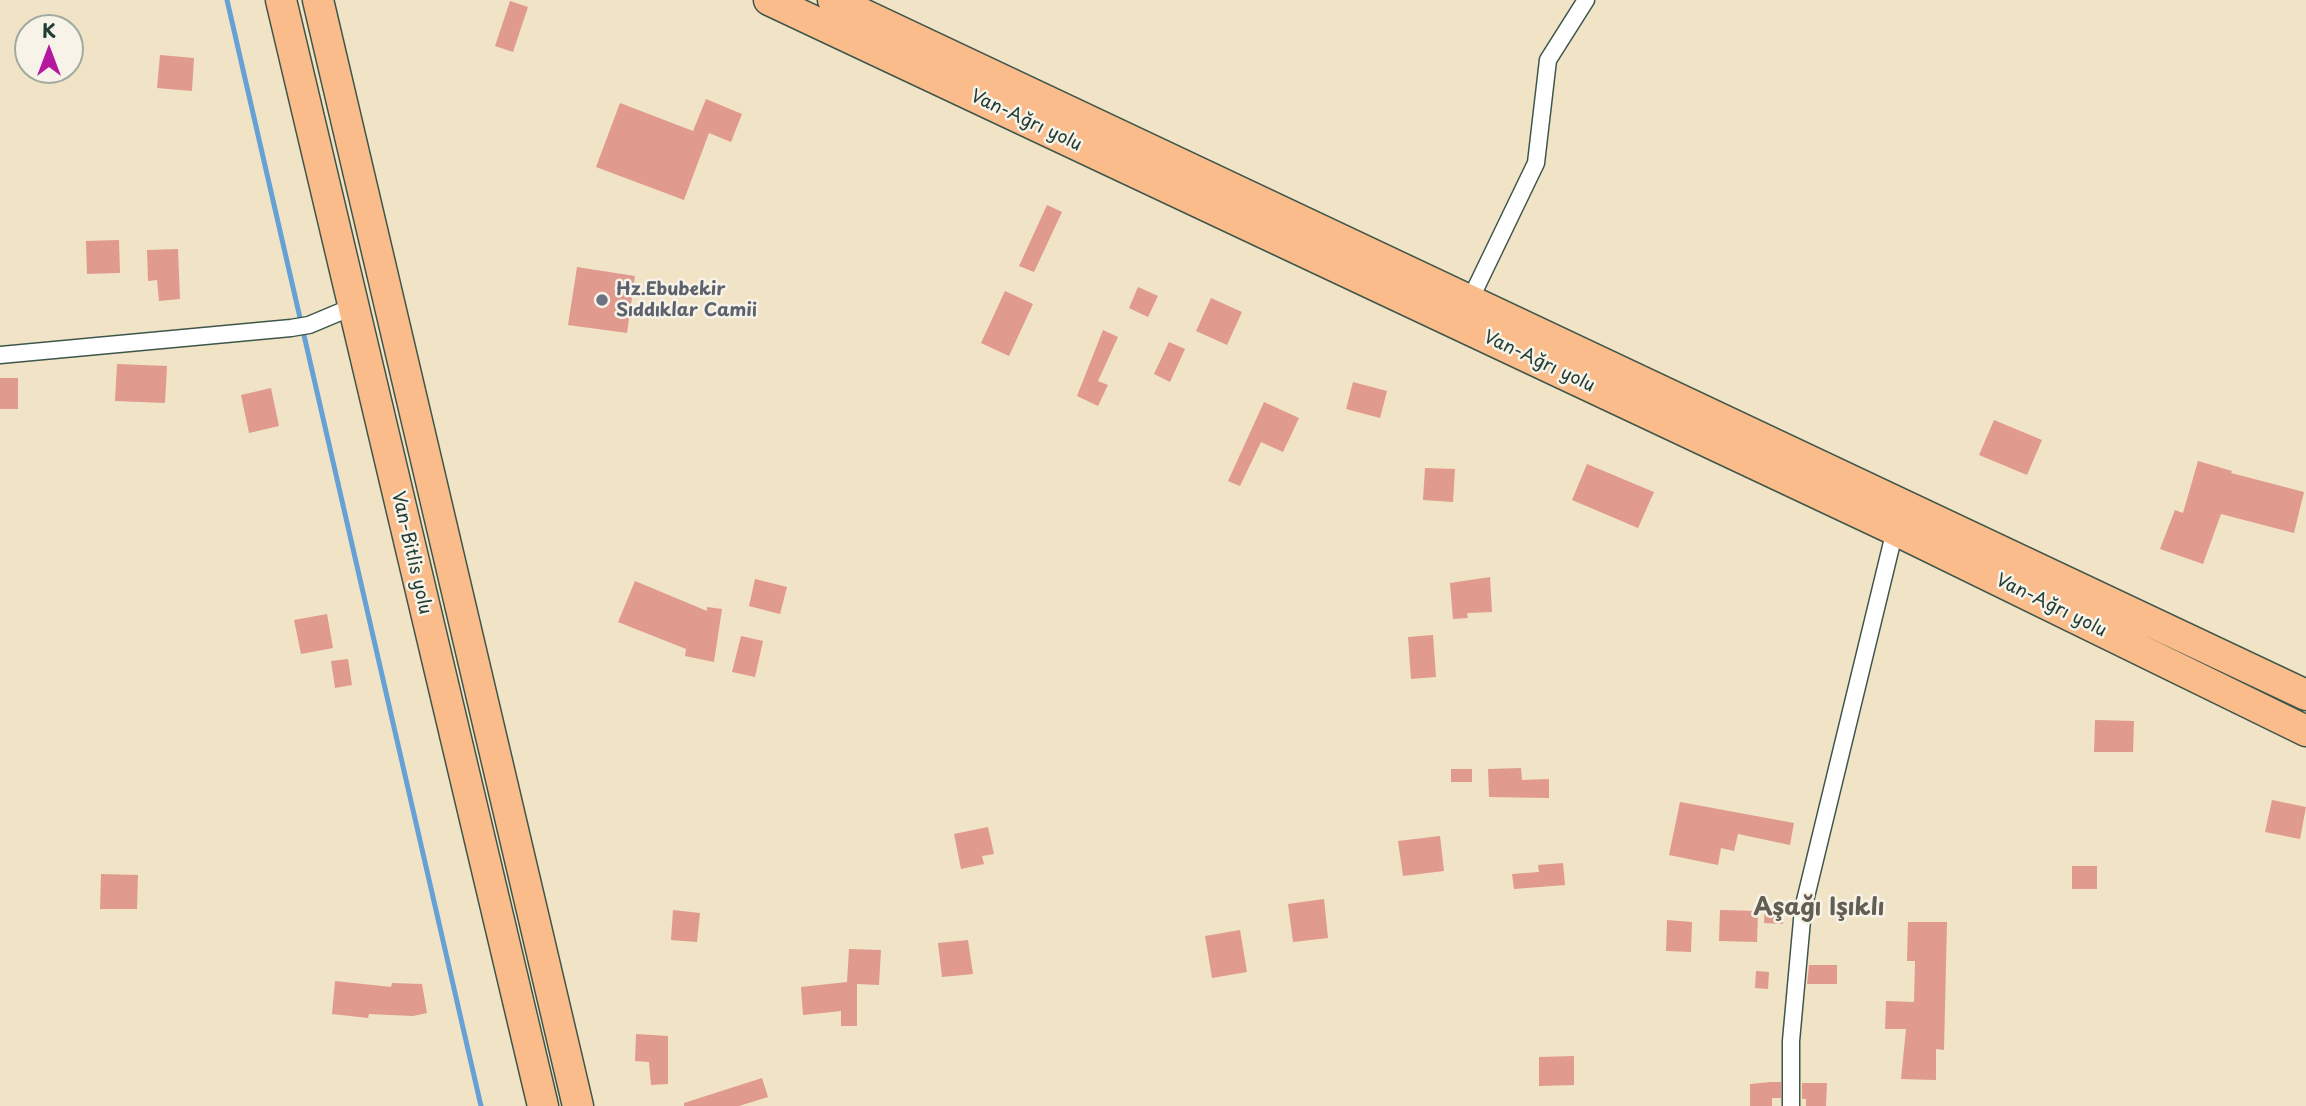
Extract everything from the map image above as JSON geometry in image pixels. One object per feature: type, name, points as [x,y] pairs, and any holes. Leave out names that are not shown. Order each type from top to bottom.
[{"type":"highway","name":"Van-Bitlis yolu","points":[[281,0],[543,1106]]},
{"type":"highway","name":"Van-Bitlis yolu","points":[[318,0],[578,1106]]},
{"type":"highway","name":"Van-Ağrı yolu","points":[[769,0],[1895,530],[2306,731]]},
{"type":"highway","name":"Van-Ağrı yolu","points":[[833,0],[2306,695]]},
{"type":"street","points":[[1470,300],[1536,163],[1548,60],[1586,0]]},
{"type":"street","points":[[0,355],[291,328],[309,325],[352,307]]},
{"type":"street","points":[[1791,1106],[1791,1041],[1803,909],[1895,530]]},
{"type":"building","points":[[510,1],[528,7],[513,52],[495,46]]},
{"type":"building","points":[[160,55],[194,58],[192,91],[157,88]]},
{"type":"building","points":[[706,99],[742,114],[731,142],[709,133],[684,200],[596,167],[620,103],[693,131]]},
{"type":"building","points":[[1047,205],[1062,212],[1034,272],[1019,266]]},
{"type":"building","points":[[119,240],[120,273],[87,274],[86,241]]},
{"type":"building","points":[[178,249],[180,299],[159,301],[157,280],[148,281],[147,250]]},
{"type":"building","name":"Hz.Ebubekir Sıddıklar Camii","points":[[577,267],[635,276],[627,333],[568,325]]},
{"type":"building","points":[[1138,287],[1158,296],[1148,317],[1129,308]]},
{"type":"building","points":[[1005,291],[1033,304],[1009,356],[981,343]]},
{"type":"building","points":[[1211,298],[1242,312],[1227,345],[1196,331]]},
{"type":"building","points":[[1103,330],[1118,337],[1098,381],[1108,385],[1098,406],[1077,396]]},
{"type":"building","points":[[1169,342],[1185,349],[1170,382],[1154,374]]},
{"type":"building","points":[[117,364],[167,366],[165,403],[115,401]]},
{"type":"building","points":[[0,378],[18,378],[18,409],[0,409]]},
{"type":"building","points":[[1353,382],[1387,391],[1380,418],[1346,409]]},
{"type":"building","points":[[271,388],[279,426],[249,433],[241,395]]},
{"type":"building","points":[[1264,402],[1299,418],[1283,452],[1261,442],[1240,486],[1228,481]]},
{"type":"building","points":[[1994,420],[2042,440],[2027,475],[1979,455]]},
{"type":"building","points":[[2198,461],[2232,471],[2231,473],[2304,492],[2294,533],[2221,514],[2203,564],[2160,549],[2175,510],[2183,513]]},
{"type":"building","points":[[1587,464],[1654,492],[1638,528],[1572,500]]},
{"type":"building","points":[[1425,468],[1455,469],[1453,502],[1423,500]]},
{"type":"building","points":[[1490,577],[1492,612],[1467,613],[1468,618],[1453,619],[1450,583]]},
{"type":"building","points":[[755,579],[787,587],[780,614],[749,606]]},
{"type":"building","points":[[635,581],[707,611],[707,607],[722,609],[714,662],[685,656],[686,649],[618,622]]},
{"type":"building","points":[[327,614],[333,648],[301,654],[294,620]]},
{"type":"building","points":[[1433,635],[1436,677],[1411,679],[1408,637]]},
{"type":"building","points":[[741,636],[763,641],[755,677],[732,672]]},
{"type":"building","points":[[348,659],[352,685],[335,688],[331,661]]},
{"type":"building","points":[[2095,720],[2134,721],[2133,752],[2094,752]]},
{"type":"building","points":[[1521,768],[1522,780],[1549,779],[1549,798],[1489,797],[1488,769]]},
{"type":"building","points":[[1451,769],[1472,769],[1472,782],[1451,782]]},
{"type":"building","points":[[2272,800],[2306,807],[2300,839],[2265,832]]},
{"type":"building","points":[[1680,802],[1794,823],[1790,845],[1738,834],[1734,851],[1721,848],[1718,865],[1669,855]]},
{"type":"building","points":[[988,827],[994,854],[982,856],[984,864],[961,869],[954,834]]},
{"type":"building","points":[[1440,836],[1444,871],[1403,876],[1398,841]]},
{"type":"building","points":[[1563,863],[1565,885],[1514,889],[1512,874],[1539,872],[1538,865]]},
{"type":"building","points":[[2072,866],[2097,866],[2097,889],[2072,889]]},
{"type":"building","points":[[101,874],[138,875],[137,909],[100,909]]},
{"type":"building","points":[[1324,899],[1328,938],[1293,942],[1288,904]]},
{"type":"building","points":[[1765,908],[1783,908],[1783,924],[1764,923]]},
{"type":"building","points":[[673,910],[700,913],[697,942],[671,940]]},
{"type":"building","points":[[1720,910],[1758,911],[1757,942],[1719,941]]},
{"type":"building","points":[[1667,920],[1692,922],[1691,952],[1666,951]]},
{"type":"building","points":[[1908,922],[1947,922],[1944,1050],[1936,1049],[1936,1080],[1901,1079],[1906,1029],[1885,1029],[1886,1001],[1914,1002],[1915,961],[1907,961]]},
{"type":"building","points":[[1240,930],[1247,972],[1212,978],[1205,936]]},
{"type":"building","points":[[968,940],[973,974],[942,977],[938,943]]},
{"type":"building","points":[[849,949],[881,950],[879,985],[857,984],[857,1026],[841,1026],[841,1011],[803,1015],[801,987],[847,982]]},
{"type":"building","points":[[1809,965],[1837,965],[1837,984],[1807,984]]},
{"type":"building","points":[[1756,971],[1769,972],[1768,989],[1755,988]]},
{"type":"building","points":[[335,981],[391,987],[392,983],[422,984],[427,1013],[413,1016],[369,1014],[368,1018],[332,1014]]},
{"type":"building","points":[[636,1034],[668,1036],[668,1084],[651,1085],[649,1062],[635,1061]]},
{"type":"building","points":[[1574,1056],[1574,1085],[1539,1086],[1539,1057]]},
{"type":"building","points":[[762,1078],[768,1097],[739,1106],[684,1106],[684,1103]]},
{"type":"building","points":[[1781,1082],[1781,1098],[1772,1098],[1772,1106],[1750,1106],[1750,1084]]},
{"type":"building","points":[[1802,1083],[1827,1083],[1826,1106],[1806,1106],[1806,1099],[1802,1099]]},
{"type":"waterway","points":[[227,0],[481,1106]]},
{"type":"place","name":"Hz.Ebubekir Sıddıklar Camii","points":[[602,300]]},
{"type":"district","name":"Aşağı Işıklı","points":[[1819,908]]}]
